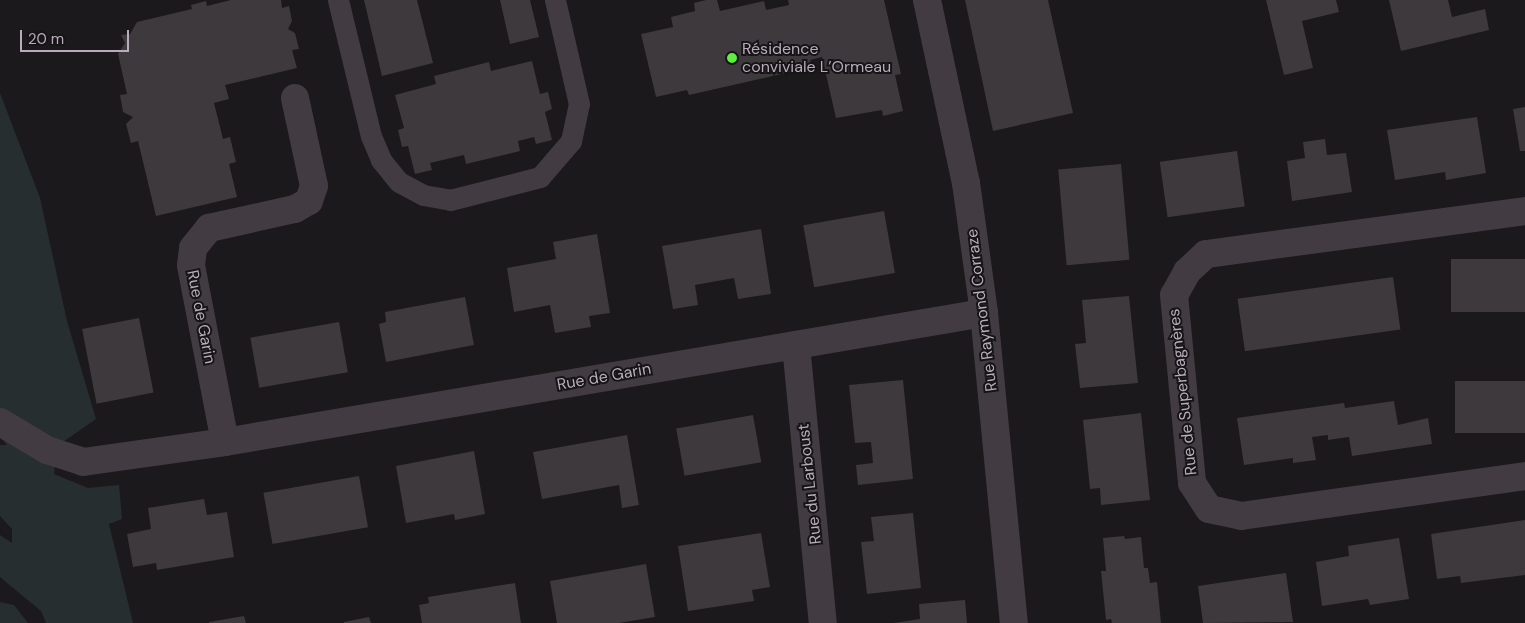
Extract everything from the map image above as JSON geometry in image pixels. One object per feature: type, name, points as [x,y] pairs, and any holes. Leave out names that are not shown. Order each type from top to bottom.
[{"type":"street","name":"Rue Raymond Corraze","points":[[927,0],[966,183],[984,313],[1014,623]]},
{"type":"street","name":"Rue de Garin","points":[[225,442],[191,265],[193,248],[209,228],[295,209],[309,201],[314,186],[295,98]]},
{"type":"street","name":"Rue de Superbagnères","points":[[1525,211],[1206,254],[1187,272],[1174,296],[1192,483],[1209,510],[1241,516],[1525,476]]},
{"type":"street","name":"Rue de Garin","points":[[0,422],[47,450],[83,462],[225,442],[984,313]]},
{"type":"street","name":"Rue du Larboust","points":[[796,345],[823,623]]},
{"type":"lane","points":[[338,0],[371,136],[381,160],[399,182],[423,195],[450,200],[540,177],[571,141],[580,104],[555,0]]},
{"type":"shaded area","points":[[0,93],[40,198],[67,321],[96,419],[57,446],[54,474],[88,488],[119,485],[122,519],[109,524],[133,623],[46,623],[41,611],[0,577],[0,535],[12,543],[12,529],[0,516],[0,445],[7,445],[0,436]]},
{"type":"shaded area","points":[[0,602],[14,605],[28,623],[0,623]]},
{"type":"building","points":[[231,0],[281,0],[282,8],[289,6],[292,21],[288,29],[295,33],[299,49],[292,50],[297,68],[225,85],[229,99],[214,103],[223,139],[230,137],[236,162],[229,164],[237,197],[156,216],[138,141],[131,143],[126,124],[133,117],[123,112],[120,95],[127,94],[118,54],[125,43],[121,35],[130,34],[137,22],[192,9],[191,5],[206,1],[207,6]]},
{"type":"building","points":[[364,0],[417,0],[433,63],[382,76]]},
{"type":"building","points":[[500,0],[530,0],[539,37],[510,44]]},
{"type":"building","name":"Résidence conviviale L’Ormeau","points":[[717,0],[720,11],[764,1],[766,10],[789,5],[788,0],[884,0],[901,74],[895,75],[903,111],[883,116],[882,110],[836,118],[822,57],[810,60],[812,67],[689,95],[687,90],[656,97],[641,34],[673,27],[671,17],[695,11],[694,3]]},
{"type":"building","points":[[965,0],[1048,0],[1073,113],[993,131]]},
{"type":"building","points":[[1266,0],[1336,0],[1339,12],[1302,21],[1313,68],[1284,75]]},
{"type":"building","points":[[1389,0],[1448,0],[1452,17],[1485,9],[1489,30],[1401,51]]},
{"type":"building","points":[[532,61],[540,94],[548,92],[552,109],[545,112],[552,140],[536,144],[534,137],[518,141],[520,151],[466,164],[464,155],[430,163],[432,170],[415,174],[408,146],[402,147],[398,130],[404,128],[395,95],[436,84],[434,76],[489,62],[491,71]]},
{"type":"building","points":[[1525,107],[1525,151],[1520,151],[1513,109]]},
{"type":"building","points":[[1477,117],[1486,173],[1446,180],[1445,172],[1395,180],[1387,130]]},
{"type":"building","points":[[1325,139],[1327,155],[1346,153],[1352,192],[1292,201],[1287,161],[1305,158],[1303,142]]},
{"type":"building","points":[[1237,151],[1245,206],[1168,217],[1160,162]]},
{"type":"building","points":[[1121,164],[1129,260],[1067,265],[1058,169]]},
{"type":"building","points":[[884,211],[895,273],[814,287],[803,225]]},
{"type":"building","points":[[761,229],[771,294],[738,299],[734,278],[695,285],[698,305],[673,309],[662,246]]},
{"type":"building","points":[[597,234],[610,313],[589,316],[591,327],[555,333],[550,305],[514,312],[507,268],[556,259],[553,242]]},
{"type":"building","points":[[1451,259],[1525,259],[1525,312],[1451,312]]},
{"type":"building","points":[[1393,277],[1400,329],[1245,351],[1238,299]]},
{"type":"building","points":[[1129,296],[1138,383],[1080,388],[1075,344],[1086,343],[1082,300]]},
{"type":"building","points":[[465,297],[474,345],[386,362],[379,324],[386,322],[385,312]]},
{"type":"building","points":[[139,318],[154,393],[97,404],[82,329]]},
{"type":"building","points":[[339,322],[348,372],[259,388],[250,338]]},
{"type":"building","points":[[903,380],[913,479],[858,485],[856,465],[873,463],[871,442],[855,443],[849,385]]},
{"type":"building","points":[[1455,381],[1525,381],[1525,433],[1455,433]]},
{"type":"building","points":[[1394,401],[1398,425],[1428,418],[1432,444],[1352,456],[1349,437],[1328,440],[1328,435],[1312,437],[1316,460],[1293,463],[1293,458],[1244,465],[1237,418],[1344,403],[1345,408]]},
{"type":"building","points":[[1141,413],[1150,500],[1101,505],[1100,488],[1090,489],[1083,420]]},
{"type":"building","points":[[753,415],[761,462],[685,476],[676,429]]},
{"type":"building","points":[[627,435],[639,505],[622,508],[619,485],[542,499],[533,452]]},
{"type":"building","points":[[474,451],[485,514],[455,520],[454,514],[406,523],[396,466]]},
{"type":"building","points":[[359,476],[368,527],[273,544],[263,493]]},
{"type":"building","points":[[204,499],[207,515],[227,512],[234,557],[157,570],[156,563],[133,567],[127,534],[151,529],[148,508]]},
{"type":"building","points":[[913,513],[921,588],[867,594],[861,542],[874,541],[871,517]]},
{"type":"building","points":[[1525,520],[1525,575],[1461,583],[1460,576],[1437,579],[1431,534]]},
{"type":"building","points":[[761,533],[770,587],[752,590],[754,601],[688,611],[678,546]]},
{"type":"building","points":[[1124,536],[1125,539],[1141,537],[1144,568],[1148,568],[1150,583],[1157,582],[1161,623],[1112,623],[1111,619],[1106,620],[1101,571],[1106,571],[1103,538]]},
{"type":"building","points":[[1399,538],[1409,599],[1370,605],[1368,599],[1322,606],[1316,562],[1349,556],[1348,546]]},
{"type":"building","points":[[646,564],[655,617],[619,623],[557,623],[550,581]]},
{"type":"building","points":[[1286,573],[1293,622],[1203,623],[1198,586]]},
{"type":"building","points":[[515,583],[521,623],[422,623],[419,605],[429,603],[428,597]]},
{"type":"building","points":[[965,600],[967,623],[894,623],[920,619],[919,604]]},
{"type":"building","points":[[244,616],[246,623],[209,623],[209,622]]},
{"type":"building","points":[[369,617],[371,623],[344,623],[344,622]]},
{"type":"place","name":"Résidence conviviale L’Ormeau","points":[[732,58]]}]
